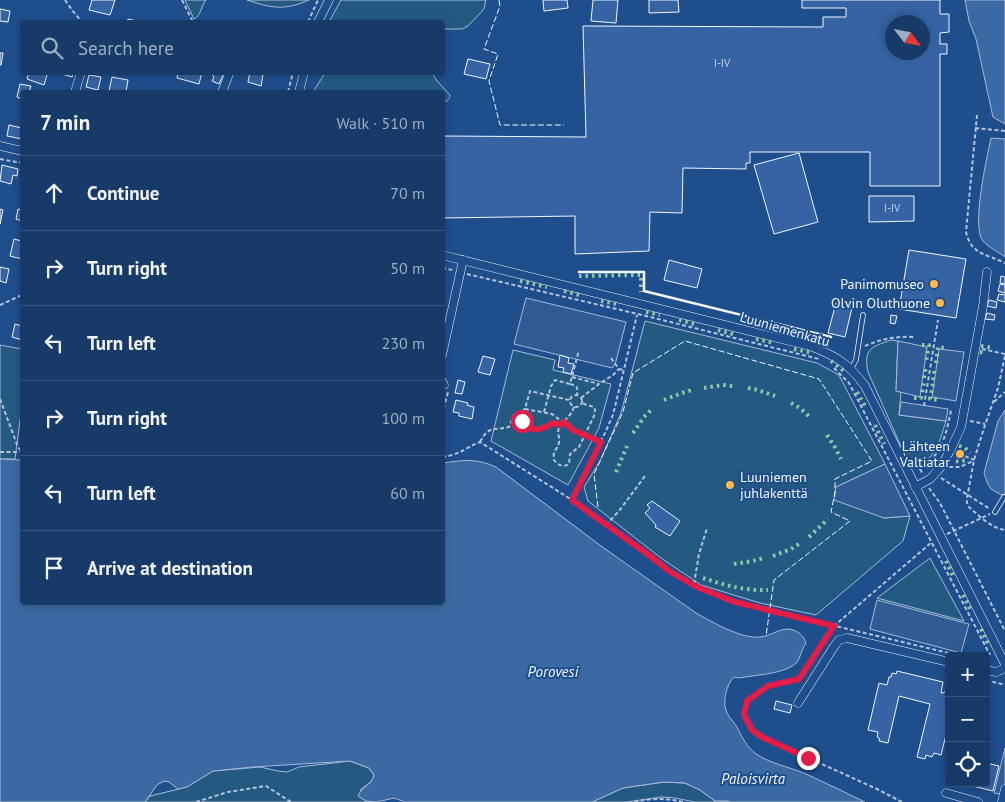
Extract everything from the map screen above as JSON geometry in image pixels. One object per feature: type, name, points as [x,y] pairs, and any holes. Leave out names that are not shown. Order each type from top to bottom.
[{"type":"street","points":[[319,20],[328,0]]},
{"type":"street","points":[[76,90],[81,75]]},
{"type":"street","points":[[223,90],[230,75]]},
{"type":"street","points":[[300,90],[303,75]]},
{"type":"street","points":[[0,146],[20,151]]},
{"type":"street","name":"Luuniemenkatu","points":[[445,256],[810,346],[840,360],[851,369],[864,386],[1005,664]]},
{"type":"street","points":[[445,342],[463,260]]},
{"type":"street","points":[[915,487],[926,482],[934,474],[948,455],[958,436],[983,306],[987,272]]},
{"type":"street","points":[[798,703],[839,640],[847,638],[945,661]]},
{"type":"street","points":[[990,671],[996,672],[1005,668]]},
{"type":"street","points":[[1002,802],[1005,789]]},
{"type":"street","points":[[946,793],[978,802]]},
{"type":"lane","points":[[851,369],[856,360],[863,315]]},
{"type":"lane","points":[[995,512],[1004,496]]},
{"type":"path","points":[[65,0],[80,20]]},
{"type":"path","points":[[182,0],[192,20]]},
{"type":"path","points":[[309,20],[318,0]]},
{"type":"path","points":[[288,90],[292,75]]},
{"type":"path","points":[[976,115],[966,225],[967,238],[976,251],[1005,263]]},
{"type":"path","points":[[975,128],[1005,131]]},
{"type":"path","points":[[0,159],[20,163]]},
{"type":"path","points":[[445,269],[638,314],[823,361]]},
{"type":"path","points":[[0,305],[20,296]]},
{"type":"path","points":[[572,500],[613,415],[638,314]]},
{"type":"path","points":[[924,406],[938,320]]},
{"type":"path","points":[[858,348],[900,336],[914,337]]},
{"type":"path","points":[[570,384],[579,350]]},
{"type":"path","points":[[993,352],[1005,355],[998,388],[974,460],[967,503],[969,507],[990,525],[1005,530]]},
{"type":"path","points":[[611,358],[619,369],[624,370]]},
{"type":"path","points":[[829,364],[849,383],[993,659]]},
{"type":"path","points":[[581,398],[619,369]]},
{"type":"path","points":[[572,377],[599,384]]},
{"type":"path","points":[[544,412],[555,380],[577,386],[577,395]]},
{"type":"path","points":[[445,387],[448,392],[445,404]]},
{"type":"path","points":[[525,409],[530,391],[569,400]]},
{"type":"path","points":[[992,404],[1005,392]]},
{"type":"path","points":[[577,395],[581,398],[582,403]]},
{"type":"path","points":[[569,400],[577,395]]},
{"type":"path","points":[[0,399],[20,450]]},
{"type":"path","points":[[569,400],[574,408]]},
{"type":"path","points":[[582,403],[595,409],[594,416],[579,447],[570,454],[568,464],[566,466],[559,465],[553,457],[559,442],[558,433],[561,425],[574,408],[582,403]]},
{"type":"path","points":[[445,457],[462,452],[480,442],[491,429],[510,426],[512,418],[525,409],[552,414],[573,430],[601,442]]},
{"type":"path","points":[[914,472],[927,465],[934,457],[945,435],[951,410]]},
{"type":"path","points":[[517,413],[531,429],[542,429],[554,423],[561,425]]},
{"type":"path","points":[[962,420],[985,424]]},
{"type":"path","points":[[480,442],[572,500],[669,571],[694,585],[735,602],[945,652]]},
{"type":"path","points":[[0,452],[20,452]]},
{"type":"path","points":[[965,456],[974,460]]},
{"type":"path","points":[[946,467],[960,466],[974,460]]},
{"type":"path","points":[[606,525],[645,476]]},
{"type":"path","points":[[939,476],[995,512]]},
{"type":"path","points":[[926,482],[940,502],[1005,632]]},
{"type":"path","points":[[945,535],[995,512]]},
{"type":"path","points":[[694,585],[698,560],[707,528]]},
{"type":"path","points":[[902,802],[762,737],[752,730],[744,715],[747,701],[768,686],[799,679],[834,626],[932,541]]},
{"type":"path","points":[[990,681],[1005,685]]},
{"type":"path","points":[[196,802],[228,792],[266,786],[291,802]]},
{"type":"path","points":[[634,802],[649,799],[668,799],[684,802]]},
{"type":"shaded area","points":[[185,0],[206,0],[198,16],[194,19]]},
{"type":"shaded area","points":[[247,0],[309,0],[292,6],[278,7]]},
{"type":"shaded area","points":[[341,0],[486,0],[484,9],[468,26],[462,29],[445,29],[445,20],[330,20]]},
{"type":"shaded area","points":[[324,75],[433,75],[450,95],[445,102],[445,90],[314,90]]},
{"type":"shaded area","points":[[526,298],[626,322],[615,365],[612,368],[514,344]]},
{"type":"shaded area","points":[[645,321],[817,363],[839,375],[885,464],[836,487],[884,518],[910,516],[903,541],[816,615],[760,603],[701,585],[661,558],[588,501],[584,487],[600,461],[621,413]]},
{"type":"shaded area","points":[[891,340],[898,341],[896,390],[901,392],[899,415],[946,421],[935,451],[926,461],[911,469],[868,372],[867,358],[870,350]]},
{"type":"shaded area","points":[[898,341],[927,347],[920,397],[896,391]]},
{"type":"shaded area","points":[[0,345],[20,349],[20,420],[15,459],[0,459]]},
{"type":"shaded area","points":[[939,349],[964,352],[956,401],[932,397]]},
{"type":"shaded area","points":[[513,350],[555,360],[553,370],[611,384],[599,428],[568,485],[491,441]]},
{"type":"shaded area","points":[[901,402],[948,409],[946,421],[899,415]]},
{"type":"shaded area","points":[[885,464],[910,516],[884,518],[834,500],[836,487]]},
{"type":"shaded area","points":[[930,558],[964,621],[877,598]]},
{"type":"shaded area","points":[[877,600],[969,624],[961,652],[870,629]]},
{"type":"shaded area","points":[[1005,748],[1005,795],[994,793]]},
{"type":"shaded area","points":[[350,761],[369,768],[374,775],[372,781],[360,790],[366,801],[370,802],[145,802],[150,796],[187,787],[213,771],[260,767],[287,772],[299,767]]},
{"type":"shaded area","points":[[664,782],[685,783],[700,790],[715,801],[731,802],[695,802],[662,797],[626,802],[592,802],[623,788]]},
{"type":"water","points":[[965,0],[1005,0],[1005,124],[993,117],[976,39],[969,21]]},
{"type":"water","points":[[991,138],[1005,139],[1005,257],[985,243],[980,233],[979,207]]},
{"type":"water","points":[[1005,410],[1005,497],[991,489],[984,473],[998,421]]},
{"type":"water","name":"Porovesi","points":[[0,459],[20,460],[20,605],[445,605],[445,463],[470,460],[489,464],[496,467],[601,546],[710,621],[736,633],[752,637],[760,637],[785,629],[800,633],[806,643],[797,662],[792,666],[770,673],[739,678],[734,677],[731,680],[726,694],[725,704],[727,713],[750,749],[756,754],[806,774],[865,802],[715,801],[700,790],[685,783],[664,782],[623,788],[592,802],[405,802],[394,798],[377,802],[366,801],[358,796],[371,782],[374,775],[369,768],[350,761],[213,771],[187,787],[178,789],[169,782],[164,781],[157,785],[145,802],[0,802]]},
{"type":"building","points":[[92,0],[115,0],[110,15],[89,10]]},
{"type":"building","points":[[543,0],[567,0],[568,8],[544,11]]},
{"type":"building","points":[[593,0],[618,0],[616,23],[591,21]]},
{"type":"building","points":[[649,0],[678,0],[679,12],[649,13]]},
{"type":"building","points":[[802,0],[940,0],[940,14],[949,14],[949,32],[940,33],[940,44],[947,44],[947,54],[940,54],[940,186],[870,186],[870,152],[750,152],[750,163],[746,163],[746,169],[683,168],[682,213],[650,212],[649,251],[575,254],[575,216],[445,218],[445,136],[586,137],[583,26],[823,27],[823,17],[846,17],[846,8],[802,8]]},
{"type":"building","points":[[0,9],[10,11],[8,22],[0,21]]},
{"type":"building","points":[[0,53],[3,53],[1,65],[0,65]]},
{"type":"building","points":[[468,59],[490,64],[486,79],[464,74]]},
{"type":"building","points":[[28,75],[47,75],[44,85],[27,79]]},
{"type":"building","points":[[89,75],[101,77],[98,90],[86,87]]},
{"type":"building","points":[[178,75],[201,75],[199,84],[177,78]]},
{"type":"building","points":[[212,75],[223,75],[219,84],[212,81],[214,77]]},
{"type":"building","points":[[249,75],[263,75],[261,86],[248,82]]},
{"type":"building","points":[[112,77],[128,80],[126,90],[109,90]]},
{"type":"building","points":[[20,84],[31,86],[30,90],[20,90],[20,98],[17,97]]},
{"type":"building","points":[[9,125],[20,128],[20,139],[7,136]]},
{"type":"building","points":[[799,153],[818,222],[774,234],[754,165]]},
{"type":"building","points":[[2,165],[18,169],[17,176],[13,175],[11,184],[0,181]]},
{"type":"building","points":[[869,196],[914,196],[914,221],[869,222]]},
{"type":"building","points":[[0,209],[3,210],[0,224]]},
{"type":"building","points":[[18,209],[20,210],[20,220],[16,219]]},
{"type":"building","points":[[14,239],[20,240],[20,258],[10,256]]},
{"type":"building","points":[[909,250],[966,259],[956,318],[899,309]]},
{"type":"building","points":[[669,260],[702,269],[697,288],[664,280]]},
{"type":"building","points":[[0,267],[9,269],[6,283],[0,281]]},
{"type":"building","points":[[1001,276],[1005,277],[1005,284],[1000,283]]},
{"type":"building","points":[[1000,284],[1005,285],[1005,293],[998,291]]},
{"type":"building","points":[[999,294],[1005,295],[1005,302],[997,300]]},
{"type":"building","points":[[989,300],[997,302],[996,308],[987,306]]},
{"type":"building","points":[[836,303],[852,308],[845,337],[828,333]]},
{"type":"building","points":[[987,313],[995,315],[994,320],[985,319]]},
{"type":"building","points":[[891,315],[897,316],[895,324],[890,323]]},
{"type":"building","points":[[15,324],[20,325],[20,339],[12,337]]},
{"type":"building","points":[[560,355],[569,358],[568,363],[574,364],[571,374],[563,372],[564,368],[558,367]]},
{"type":"building","points":[[483,356],[495,359],[490,375],[478,372]]},
{"type":"building","points":[[458,380],[465,382],[462,394],[455,393]]},
{"type":"building","points":[[456,400],[468,403],[467,405],[474,407],[472,419],[459,416],[459,413],[453,412]]},
{"type":"building","points":[[652,501],[680,521],[670,536],[655,527],[656,525],[645,513],[650,508],[647,505]]},
{"type":"building","points":[[897,671],[943,682],[941,693],[945,692],[945,739],[941,755],[934,753],[932,757],[926,755],[925,759],[917,757],[930,704],[899,696],[888,743],[879,741],[880,739],[877,737],[878,732],[868,730],[879,683],[887,685],[892,673],[896,674]]},
{"type":"building","points":[[776,701],[792,705],[790,713],[774,709]]},
{"type":"building","points":[[990,764],[999,766],[993,791],[976,787],[990,787]]},
{"type":"hedge","points":[[579,276],[641,275],[641,292]]},
{"type":"hedge","points":[[520,281],[547,287]]},
{"type":"hedge","points":[[564,291],[583,296]]},
{"type":"hedge","points":[[601,301],[616,304]]},
{"type":"hedge","points":[[646,312],[660,315]]},
{"type":"hedge","points":[[679,320],[698,325]]},
{"type":"hedge","points":[[718,330],[736,335]]},
{"type":"hedge","points":[[756,339],[775,343]]},
{"type":"hedge","points":[[922,345],[929,345],[926,362]]},
{"type":"hedge","points":[[981,346],[993,348]]},
{"type":"hedge","points":[[936,363],[938,347],[945,348]]},
{"type":"hedge","points":[[794,349],[813,353]]},
{"type":"hedge","points":[[980,352],[985,353]]},
{"type":"hedge","points":[[831,361],[845,372]]},
{"type":"hedge","points":[[924,378],[926,366]]},
{"type":"hedge","points":[[933,380],[935,367]]},
{"type":"hedge","points":[[914,398],[921,398],[924,382]]},
{"type":"hedge","points":[[933,384],[930,399],[938,400]]},
{"type":"hedge","points":[[704,388],[723,385],[733,386]]},
{"type":"hedge","points":[[748,388],[775,396]]},
{"type":"hedge","points":[[664,400],[692,390]]},
{"type":"hedge","points":[[857,392],[866,408]]},
{"type":"hedge","points":[[791,403],[811,418]]},
{"type":"hedge","points":[[633,433],[651,410]]},
{"type":"hedge","points":[[875,425],[884,444]]},
{"type":"hedge","points":[[827,435],[841,459]]},
{"type":"hedge","points":[[616,472],[627,446]]},
{"type":"hedge","points":[[959,446],[965,448],[970,453]]},
{"type":"hedge","points":[[956,461],[965,460]]},
{"type":"hedge","points":[[809,537],[828,519]]},
{"type":"hedge","points":[[773,556],[799,544]]},
{"type":"hedge","points":[[734,564],[763,558]]},
{"type":"hedge","points":[[946,561],[954,578]]},
{"type":"hedge","points":[[703,578],[751,590],[768,590]]},
{"type":"hedge","points":[[963,595],[972,612]]},
{"type":"hedge","points":[[981,629],[989,646]]},
{"type":"fence","points":[[499,0],[500,6],[484,49],[498,54],[489,81],[500,125],[564,125]]},
{"type":"fence","points":[[598,507],[594,474],[623,412],[633,373],[685,341],[819,379],[872,461],[835,479],[835,492],[831,512],[850,521],[774,580],[766,636]]},
{"type":"wall","points":[[579,272],[644,272],[644,291],[831,337]]},
{"type":"place","name":"Panimomuseo","points":[[934,284]]},
{"type":"place","name":"Olvin Oluthuone","points":[[940,303]]},
{"type":"place","name":"Lähteen Valtiatar","points":[[960,454]]},
{"type":"place","name":"Luuniemen juhlakenttä","points":[[730,485]]},
{"type":"route","points":[[522,421],[531,429],[537,430],[554,423],[561,425],[564,422],[573,430],[601,442],[572,500],[669,571],[697,587],[735,602],[834,626],[799,679],[768,686],[747,701],[744,715],[752,730],[762,737],[808,758]]},
{"type":"water label","name":"Paloisvirta","points":[[753,779]]}]
